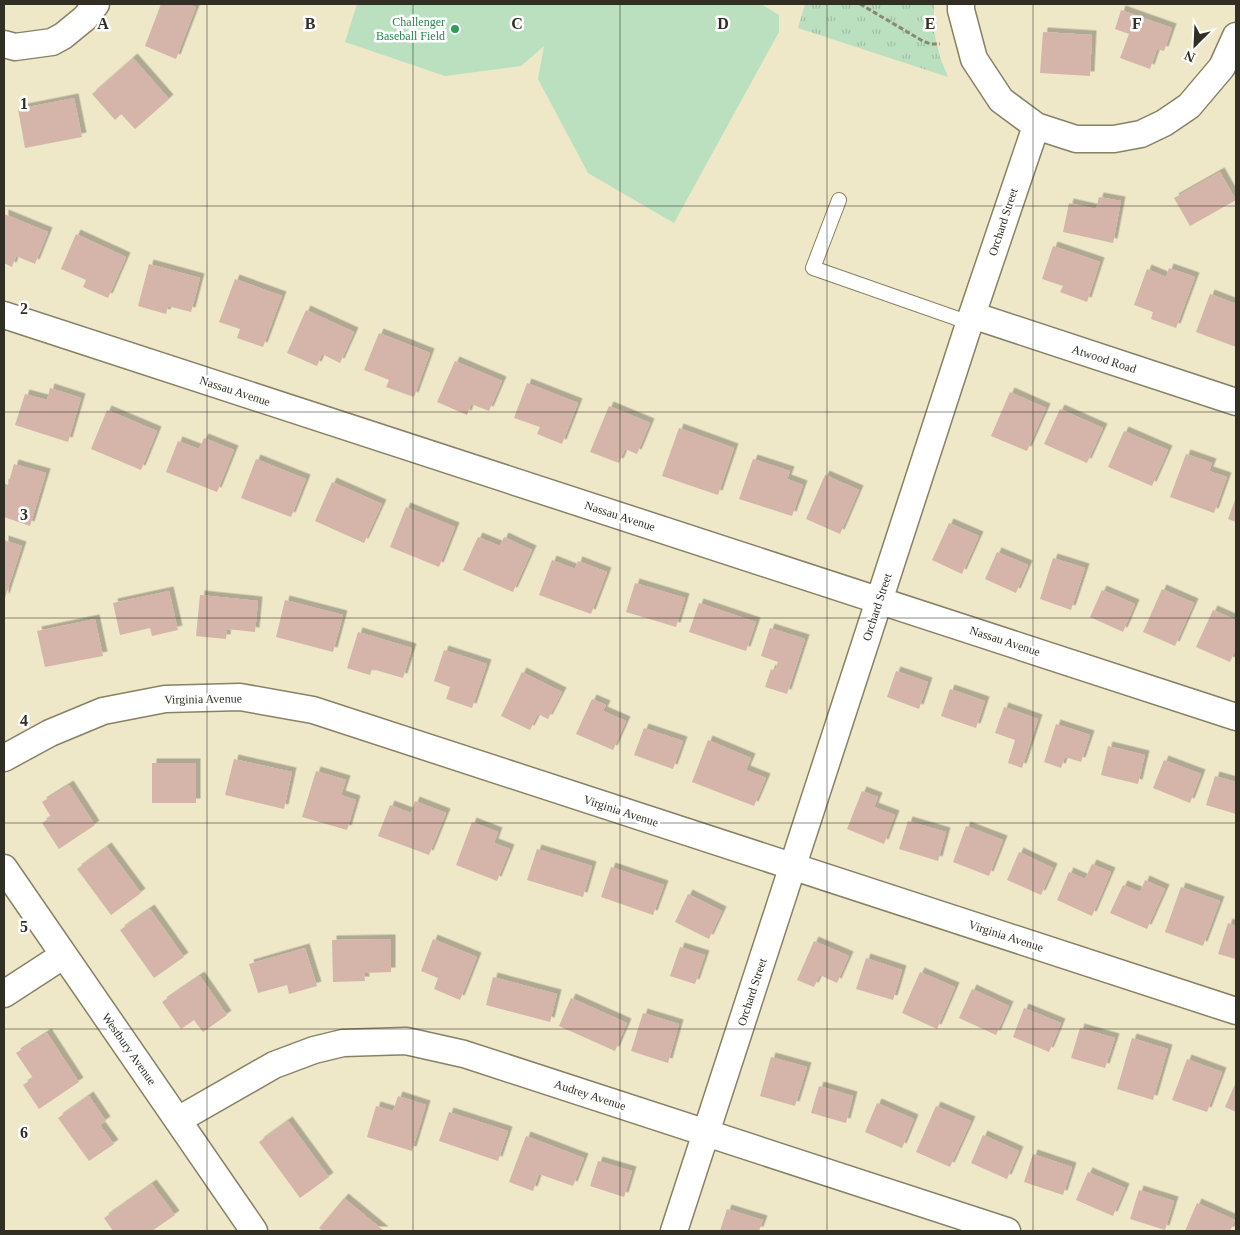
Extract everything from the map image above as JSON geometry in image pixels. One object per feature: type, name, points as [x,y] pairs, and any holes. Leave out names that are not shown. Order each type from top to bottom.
[{"type":"street","points":[[4,44],[15,47],[52,42],[63,36],[85,18],[96,4]]},
{"type":"street","points":[[961,4],[974,60],[1001,100],[1036,126],[1076,140],[1114,139],[1141,134],[1164,123],[1189,106],[1222,67],[1236,36]]},
{"type":"street","name":"Orchard Street","points":[[674,1231],[971,319],[1036,126]]},
{"type":"street","name":"Nassau Avenue","points":[[4,316],[1236,716]]},
{"type":"street","name":"Atwood Road","points":[[971,319],[1236,402]]},
{"type":"street","name":"Virginia Avenue","points":[[4,758],[50,733],[103,711],[165,699],[240,697],[313,710],[1236,1011]]},
{"type":"street","name":"Westbury Avenue","points":[[4,868],[178,1120],[251,1231]]},
{"type":"street","points":[[4,994],[64,955]]},
{"type":"street","name":"Audrey Avenue","points":[[178,1120],[274,1065],[314,1050],[342,1043],[406,1041],[464,1054],[1007,1231]]},
{"type":"lane","points":[[838,200],[813,268],[971,319]]},
{"type":"path","points":[[860,4],[921,40],[930,44],[940,44]]},
{"type":"green space","points":[[357,4],[761,4],[779,15],[779,32],[674,223],[588,173],[538,79],[544,46],[521,66],[445,76],[345,42]]},
{"type":"green space","points":[[805,4],[934,4],[934,32],[940,57],[948,77],[798,28]]},
{"type":"building","points":[[161,4],[187,4],[196,7],[176,59],[145,46]]},
{"type":"building","points":[[1121,10],[1172,28],[1164,51],[1157,49],[1150,69],[1120,58],[1129,34],[1115,29]]},
{"type":"building","points":[[1043,32],[1092,35],[1090,76],[1040,73]]},
{"type":"building","points":[[133,58],[169,99],[135,129],[121,114],[115,120],[92,94]]},
{"type":"building","points":[[74,98],[82,137],[25,148],[18,109]]},
{"type":"building","points":[[1220,172],[1236,200],[1190,226],[1174,198]]},
{"type":"building","points":[[1099,197],[1121,201],[1113,243],[1063,232],[1069,203],[1096,209]]},
{"type":"building","points":[[4,214],[48,232],[35,264],[16,256],[12,267],[4,263]]},
{"type":"building","points":[[76,234],[126,257],[108,298],[83,287],[86,280],[61,269]]},
{"type":"building","points":[[1053,246],[1100,262],[1087,302],[1060,292],[1063,286],[1042,279]]},
{"type":"building","points":[[149,264],[200,278],[191,312],[168,306],[166,314],[138,306]]},
{"type":"building","points":[[1169,268],[1195,277],[1176,328],[1151,319],[1153,312],[1134,305],[1147,269],[1166,277]]},
{"type":"building","points":[[235,279],[282,296],[263,347],[237,338],[240,329],[219,322]]},
{"type":"building","points":[[1210,294],[1236,304],[1236,347],[1196,332]]},
{"type":"building","points":[[306,310],[354,332],[340,363],[322,354],[317,366],[287,353]]},
{"type":"building","points":[[379,333],[430,353],[414,397],[386,387],[389,380],[364,370]]},
{"type":"building","points":[[455,361],[502,381],[489,411],[471,404],[467,415],[437,402]]},
{"type":"building","points":[[527,383],[578,403],[562,444],[537,434],[540,427],[514,418]]},
{"type":"building","points":[[50,388],[81,398],[68,442],[15,425],[25,394],[47,400]]},
{"type":"building","points":[[1010,392],[1046,408],[1027,451],[991,436]]},
{"type":"building","points":[[609,406],[650,423],[637,454],[625,449],[619,463],[590,452]]},
{"type":"building","points":[[1060,409],[1103,428],[1087,463],[1044,444]]},
{"type":"building","points":[[107,410],[157,431],[141,470],[91,449]]},
{"type":"building","points":[[679,428],[734,448],[718,495],[662,476]]},
{"type":"building","points":[[1124,431],[1168,450],[1152,486],[1108,467]]},
{"type":"building","points":[[204,438],[234,450],[217,492],[166,472],[178,441],[199,449]]},
{"type":"building","points":[[1186,454],[1212,463],[1209,471],[1227,477],[1214,513],[1170,497]]},
{"type":"building","points":[[256,459],[306,479],[291,517],[241,498]]},
{"type":"building","points":[[753,459],[790,471],[787,479],[803,485],[792,516],[739,499]]},
{"type":"building","points":[[14,464],[46,473],[30,526],[4,517],[4,483],[8,485]]},
{"type":"building","points":[[825,475],[859,490],[840,534],[806,519]]},
{"type":"building","points":[[332,482],[382,504],[364,543],[315,521]]},
{"type":"building","points":[[1236,497],[1236,522],[1228,519]]},
{"type":"building","points":[[406,507],[455,527],[439,567],[390,547]]},
{"type":"building","points":[[949,523],[979,536],[962,574],[932,560]]},
{"type":"building","points":[[478,537],[500,546],[504,537],[532,550],[513,592],[463,570]]},
{"type":"building","points":[[4,540],[22,546],[5,598],[4,597]]},
{"type":"building","points":[[997,552],[1028,565],[1016,593],[985,579]]},
{"type":"building","points":[[1053,558],[1085,568],[1071,610],[1040,599]]},
{"type":"building","points":[[552,560],[575,569],[578,561],[607,572],[591,614],[539,595]]},
{"type":"building","points":[[635,583],[685,598],[676,627],[626,612]]},
{"type":"building","points":[[1162,589],[1194,603],[1175,646],[1143,632]]},
{"type":"building","points":[[1102,590],[1135,604],[1123,632],[1090,617]]},
{"type":"building","points":[[169,591],[178,630],[152,636],[150,628],[120,635],[113,603]]},
{"type":"building","points":[[200,595],[258,601],[255,632],[227,629],[226,639],[196,636]]},
{"type":"building","points":[[285,600],[343,615],[333,652],[276,637]]},
{"type":"building","points":[[699,603],[756,622],[746,651],[689,632]]},
{"type":"building","points":[[1213,610],[1236,620],[1236,648],[1230,662],[1196,647]]},
{"type":"building","points":[[95,619],[103,656],[45,667],[37,631]]},
{"type":"building","points":[[770,628],[805,639],[787,694],[765,687],[771,669],[775,671],[778,662],[761,656]]},
{"type":"building","points":[[358,632],[412,648],[403,678],[372,669],[370,675],[347,668]]},
{"type":"building","points":[[444,650],[487,664],[472,708],[446,699],[450,687],[434,681]]},
{"type":"building","points":[[896,671],[928,682],[919,709],[887,697]]},
{"type":"building","points":[[522,672],[562,692],[548,719],[538,714],[530,730],[501,716]]},
{"type":"building","points":[[950,689],[985,701],[976,728],[941,716]]},
{"type":"building","points":[[592,699],[606,705],[603,711],[626,721],[613,750],[576,734]]},
{"type":"building","points":[[1004,707],[1038,719],[1022,768],[1008,763],[1015,740],[995,733]]},
{"type":"building","points":[[1056,724],[1090,735],[1081,762],[1065,757],[1061,768],[1044,762]]},
{"type":"building","points":[[644,728],[683,741],[673,769],[634,755]]},
{"type":"building","points":[[708,740],[751,758],[746,770],[766,778],[754,806],[692,782]]},
{"type":"building","points":[[1108,746],[1145,755],[1138,784],[1101,775]]},
{"type":"building","points":[[234,759],[292,772],[284,809],[225,795]]},
{"type":"building","points":[[1164,760],[1201,774],[1190,803],[1153,788]]},
{"type":"building","points":[[152,763],[196,763],[196,803],[152,803]]},
{"type":"building","points":[[316,771],[346,780],[341,795],[356,800],[347,830],[302,817]]},
{"type":"building","points":[[1215,776],[1236,782],[1236,814],[1206,805]]},
{"type":"building","points":[[69,785],[95,825],[59,849],[42,823],[51,817],[42,802]]},
{"type":"building","points":[[862,791],[878,797],[874,807],[895,815],[884,844],[847,829]]},
{"type":"building","points":[[415,801],[446,813],[429,855],[378,836],[390,805],[411,813]]},
{"type":"building","points":[[908,821],[946,832],[938,861],[899,849]]},
{"type":"building","points":[[472,822],[498,832],[494,843],[510,849],[497,881],[456,865]]},
{"type":"building","points":[[966,826],[1003,840],[989,876],[953,862]]},
{"type":"building","points":[[107,847],[141,893],[111,915],[77,869]]},
{"type":"building","points":[[537,849],[592,866],[583,897],[527,880]]},
{"type":"building","points":[[1019,852],[1053,868],[1041,895],[1007,880]]},
{"type":"building","points":[[1092,864],[1111,872],[1092,916],[1057,900],[1069,872],[1085,879]]},
{"type":"building","points":[[611,867],[664,885],[653,915],[601,897]]},
{"type":"building","points":[[1145,880],[1165,889],[1147,929],[1110,913],[1123,885],[1140,892]]},
{"type":"building","points":[[1181,887],[1220,901],[1203,946],[1165,932]]},
{"type":"building","points":[[688,894],[722,911],[709,939],[675,922]]},
{"type":"building","points":[[150,909],[184,957],[154,978],[120,930]]},
{"type":"building","points":[[1228,923],[1236,926],[1236,959],[1218,954]]},
{"type":"building","points":[[391,939],[391,972],[364,973],[365,981],[333,982],[332,940]]},
{"type":"building","points":[[433,939],[477,957],[460,1000],[434,989],[438,978],[421,971]]},
{"type":"building","points":[[814,941],[849,956],[837,983],[820,975],[814,987],[797,980]]},
{"type":"building","points":[[680,947],[705,955],[695,984],[670,976]]},
{"type":"building","points":[[305,948],[317,986],[289,994],[287,985],[258,993],[249,964]]},
{"type":"building","points":[[866,958],[902,970],[893,1000],[856,989]]},
{"type":"building","points":[[920,972],[955,987],[937,1029],[902,1013]]},
{"type":"building","points":[[200,976],[227,1015],[203,1032],[194,1020],[181,1029],[162,1002]]},
{"type":"building","points":[[493,977],[557,994],[550,1022],[486,1005]]},
{"type":"building","points":[[972,989],[1009,1006],[996,1035],[959,1018]]},
{"type":"building","points":[[571,998],[627,1023],[615,1051],[559,1026]]},
{"type":"building","points":[[1024,1008],[1061,1023],[1049,1052],[1013,1037]]},
{"type":"building","points":[[643,1013],[679,1024],[668,1063],[631,1051]]},
{"type":"building","points":[[1080,1028],[1115,1038],[1105,1068],[1071,1058]]},
{"type":"building","points":[[47,1033],[79,1082],[39,1109],[23,1085],[33,1078],[16,1053]]},
{"type":"building","points":[[1132,1038],[1168,1049],[1153,1100],[1117,1089]]},
{"type":"building","points":[[771,1057],[807,1067],[795,1106],[760,1096]]},
{"type":"building","points":[[1187,1059],[1222,1072],[1207,1112],[1172,1100]]},
{"type":"building","points":[[1236,1082],[1236,1112],[1225,1107]]},
{"type":"building","points":[[819,1086],[853,1096],[846,1123],[811,1113]]},
{"type":"building","points":[[89,1096],[106,1121],[100,1125],[114,1144],[89,1161],[58,1118]]},
{"type":"building","points":[[398,1096],[426,1105],[412,1151],[367,1137],[376,1106],[393,1111]]},
{"type":"building","points":[[877,1103],[914,1119],[902,1148],[865,1132]]},
{"type":"building","points":[[936,1106],[971,1121],[950,1167],[916,1152]]},
{"type":"building","points":[[449,1112],[508,1131],[498,1161],[439,1141]]},
{"type":"building","points":[[288,1121],[329,1177],[300,1198],[259,1142]]},
{"type":"building","points":[[983,1135],[1019,1151],[1007,1179],[971,1163]]},
{"type":"building","points":[[526,1136],[584,1158],[573,1186],[539,1174],[533,1191],[509,1182]]},
{"type":"building","points":[[1033,1154],[1072,1167],[1063,1195],[1024,1182]]},
{"type":"building","points":[[598,1161],[632,1171],[624,1197],[590,1186]]},
{"type":"building","points":[[1088,1172],[1125,1188],[1113,1216],[1076,1200]]},
{"type":"building","points":[[152,1184],[175,1215],[152,1231],[113,1231],[104,1218]]},
{"type":"building","points":[[1139,1190],[1174,1201],[1165,1230],[1130,1219]]},
{"type":"building","points":[[344,1198],[384,1231],[323,1231],[319,1228]]},
{"type":"building","points":[[1197,1203],[1235,1220],[1230,1231],[1185,1231]]},
{"type":"building","points":[[727,1209],[763,1220],[759,1231],[720,1231]]},
{"type":"place","name":"Challenger Baseball Field","points":[[455,29]]}]
